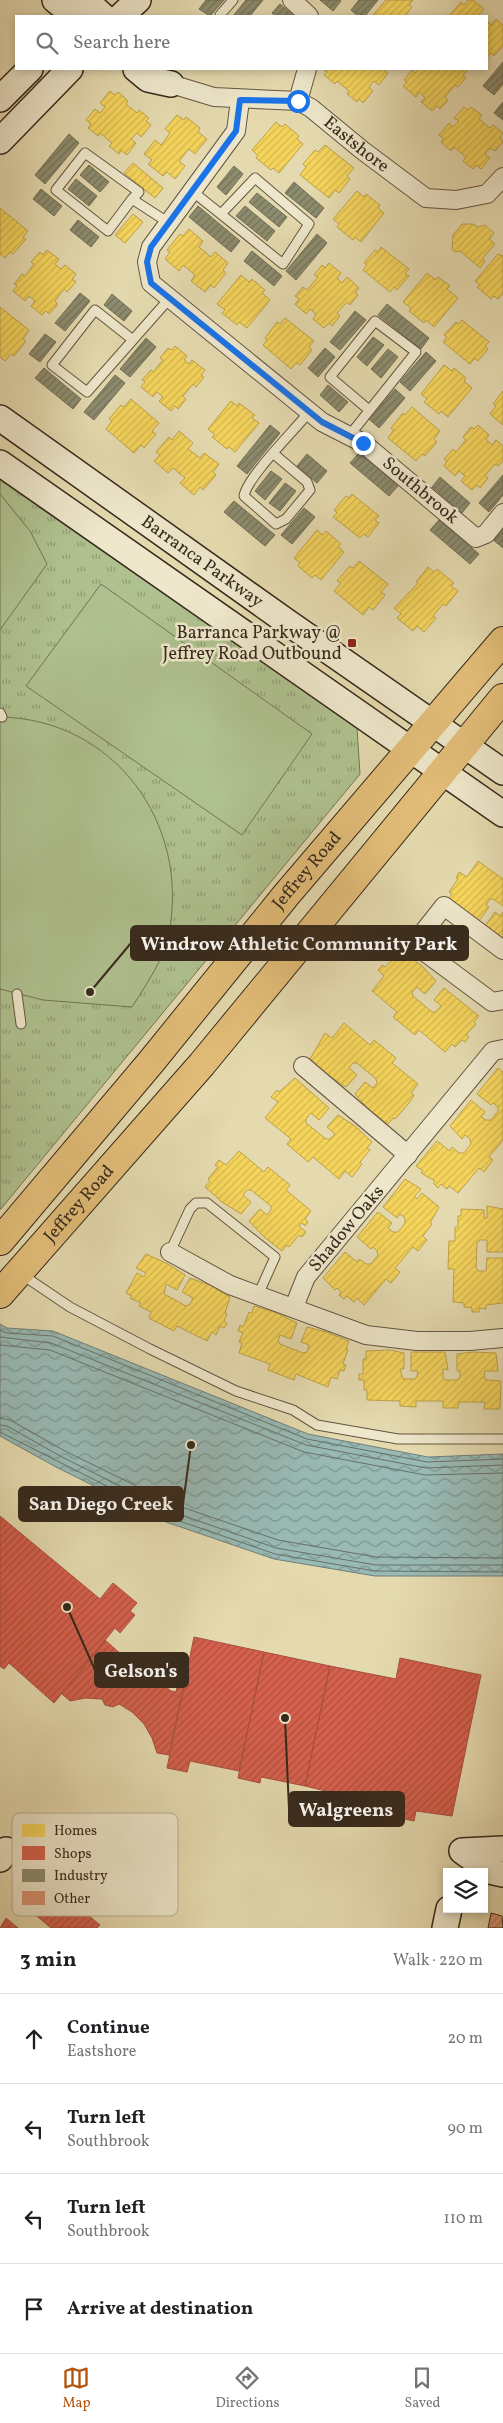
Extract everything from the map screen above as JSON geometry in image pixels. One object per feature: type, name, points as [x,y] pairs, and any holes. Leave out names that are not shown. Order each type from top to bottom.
[{"type":"main road","points":[[55,0],[89,9]]},
{"type":"main road","points":[[122,15],[138,0]]},
{"type":"main road","points":[[0,99],[29,70]]},
{"type":"main road","points":[[0,141],[69,70]]},
{"type":"main road","points":[[137,70],[148,79],[167,76]]},
{"type":"main road","name":"Barranca Parkway","points":[[0,418],[287,622],[503,772]]},
{"type":"main road","name":"Barranca Parkway","points":[[0,463],[503,814]]},
{"type":"main road","name":"Jeffrey Road","points":[[0,1241],[151,1062],[190,1012],[503,641]]},
{"type":"main road","name":"Jeffrey Road","points":[[0,1294],[202,1064],[503,698]]},
{"type":"main road","points":[[460,1862],[503,1850]]},
{"type":"main road","points":[[460,1862],[503,1874]]},
{"type":"main road","points":[[445,1928],[449,1913]]},
{"type":"street","points":[[292,0],[309,15]]},
{"type":"street","points":[[167,76],[214,97],[240,100],[298,101],[306,70]]},
{"type":"street","name":"Southbrook","points":[[240,100],[236,131],[151,247],[147,262],[151,283],[322,422],[363,443],[476,538],[486,534],[503,513]]},
{"type":"street","name":"Eastshore","points":[[298,101],[311,108],[342,131],[362,150],[426,198],[456,200],[487,194],[503,177]]},
{"type":"street","points":[[503,950],[444,906],[414,944],[492,1002],[503,1000]]},
{"type":"street","name":"Shadow Oaks","points":[[294,1307],[306,1277],[493,1051],[503,1048]]},
{"type":"street","points":[[303,1066],[408,1155]]},
{"type":"street","points":[[170,1252],[230,1285],[366,1335],[417,1341],[470,1341],[503,1338]]},
{"type":"lane","points":[[221,15],[233,0]]},
{"type":"lane","points":[[85,153],[139,192],[132,200],[108,230],[56,190],[85,153]]},
{"type":"lane","points":[[192,191],[283,264],[309,224],[255,178],[221,214]]},
{"type":"lane","points":[[132,200],[169,223]]},
{"type":"lane","points":[[133,340],[94,310],[52,365],[87,392],[133,340],[169,299]]},
{"type":"lane","points":[[348,436],[370,410],[416,352],[375,321],[330,377],[370,410]]},
{"type":"lane","points":[[274,454],[308,482],[310,490],[286,519],[276,524],[244,496],[245,488],[274,454],[310,412]]},
{"type":"lane","points":[[17,994],[20,1024]]},
{"type":"lane","points":[[170,1252],[190,1209],[196,1203],[207,1203],[275,1257],[258,1295]]},
{"type":"lane","points":[[19,1273],[70,1307],[150,1349],[236,1391],[293,1410],[317,1424],[398,1439],[503,1439]]},
{"type":"green space","points":[[0,480],[357,728],[360,774],[0,1210]]},
{"type":"green space","points":[[0,494],[30,531],[47,564],[0,630]]},
{"type":"green space","points":[[101,584],[312,734],[242,835],[26,686]]},
{"type":"green space","points":[[0,717],[41,722],[77,736],[109,757],[135,784],[155,817],[167,853],[172,892],[169,933],[159,962],[132,1007],[43,1000],[0,989]]},
{"type":"water","points":[[0,1324],[7,1328],[53,1331],[308,1434],[428,1457],[503,1454],[503,1576],[375,1576],[274,1559],[166,1522],[56,1467],[0,1436]]},
{"type":"building: Homes","points":[[386,0],[413,0],[409,5],[412,7],[406,15],[373,15]]},
{"type":"building: Homes","points":[[468,0],[473,0],[484,9],[479,15],[450,15],[461,2],[464,5]]},
{"type":"building: Homes","points":[[496,19],[503,25],[503,46],[494,56],[491,53],[488,57],[488,22],[491,25]]},
{"type":"building: Homes","points":[[324,70],[384,70],[388,73],[379,85],[374,81],[369,87],[373,91],[363,103],[359,99],[357,102],[347,94],[349,91],[337,81],[335,84],[324,75],[327,72]]},
{"type":"building: Homes","points":[[412,70],[415,73],[417,70],[467,71],[463,75],[466,78],[458,87],[455,85],[445,97],[448,100],[440,109],[437,106],[432,111],[421,102],[425,98],[419,92],[416,97],[403,86],[407,82],[404,80]]},
{"type":"building: Homes","points":[[110,91],[115,95],[118,92],[128,101],[126,104],[137,113],[139,110],[149,118],[146,121],[151,125],[141,137],[137,133],[131,139],[136,143],[127,155],[121,150],[119,154],[109,146],[112,143],[100,133],[98,136],[88,128],[91,124],[86,120],[95,109],[100,113],[105,107],[100,103]]},
{"type":"building: Homes","points":[[464,107],[468,110],[471,107],[482,115],[479,119],[490,128],[493,125],[503,133],[500,137],[503,142],[495,151],[490,148],[485,154],[490,158],[481,169],[476,165],[473,169],[463,161],[466,157],[454,147],[451,151],[441,142],[444,139],[439,135],[449,123],[453,127],[459,121],[454,118]]},
{"type":"building: Homes","points":[[177,115],[184,120],[186,117],[200,128],[198,132],[207,139],[195,154],[189,149],[179,161],[185,166],[175,179],[167,172],[163,176],[148,164],[152,160],[144,154],[155,140],[161,145],[170,133],[165,129]]},
{"type":"building: Homes","points":[[276,122],[282,127],[285,124],[299,136],[297,139],[303,144],[279,173],[273,168],[271,170],[256,158],[258,156],[252,150]]},
{"type":"building: Homes","points":[[325,145],[354,168],[347,176],[350,179],[339,193],[335,190],[329,198],[300,175],[306,167],[303,164],[315,150],[318,152]]},
{"type":"building: Homes","points":[[133,163],[163,188],[155,198],[124,173]]},
{"type":"building: Homes","points":[[357,191],[364,197],[366,194],[380,205],[378,208],[384,213],[361,242],[355,237],[353,240],[337,227],[339,224],[333,219]]},
{"type":"building: Homes","points":[[0,208],[28,231],[23,237],[26,239],[13,254],[10,252],[5,258],[0,254]]},
{"type":"building: Homes","points":[[133,214],[143,222],[125,243],[115,235]]},
{"type":"building: Homes","points":[[462,224],[473,224],[478,227],[485,225],[494,233],[489,239],[495,244],[482,259],[485,261],[480,268],[460,251],[455,252],[452,249],[453,235]]},
{"type":"building: Homes","points":[[189,229],[203,241],[199,247],[211,257],[215,252],[228,263],[223,270],[226,273],[214,288],[211,285],[205,292],[191,281],[195,275],[183,265],[179,271],[165,259],[170,252],[167,250],[180,234],[183,236]]},
{"type":"building: Homes","points":[[381,247],[409,269],[405,274],[409,276],[397,290],[394,287],[390,292],[363,270],[367,265],[364,263],[375,250],[378,252]]},
{"type":"building: Homes","points":[[47,250],[59,259],[55,264],[61,269],[65,265],[76,274],[72,279],[76,282],[67,292],[64,289],[55,301],[58,304],[49,314],[46,311],[42,315],[31,306],[35,301],[29,296],[25,301],[13,291],[17,286],[14,284],[22,274],[25,276],[34,264],[31,262],[40,252],[43,255]]},
{"type":"building: Homes","points":[[498,254],[503,256],[503,294],[498,299],[494,296],[491,299],[477,287],[480,285],[475,281]]},
{"type":"building: Homes","points":[[329,263],[341,273],[337,278],[342,283],[347,277],[359,288],[355,293],[358,295],[350,305],[347,302],[337,313],[340,316],[332,326],[329,323],[324,328],[313,319],[316,314],[310,309],[306,314],[295,304],[299,299],[295,296],[303,287],[307,290],[318,277],[314,275],[322,265],[325,268]]},
{"type":"building: Homes","points":[[427,273],[436,280],[438,277],[450,286],[447,289],[458,298],[434,327],[426,320],[424,323],[409,311],[411,308],[403,302]]},
{"type":"building: Homes","points":[[241,275],[249,282],[252,279],[265,290],[262,293],[270,300],[247,328],[239,322],[237,325],[222,313],[225,310],[217,304]]},
{"type":"building: Homes","points":[[0,307],[29,330],[23,339],[26,341],[14,356],[11,354],[5,361],[0,357]]},
{"type":"building: Homes","points":[[285,318],[314,341],[309,347],[312,350],[300,365],[296,363],[291,369],[263,345],[267,340],[265,338],[277,322],[280,324]]},
{"type":"building: Homes","points":[[462,320],[489,342],[485,346],[488,349],[478,361],[475,358],[470,364],[443,342],[447,337],[444,335],[456,322],[459,324]]},
{"type":"building: Homes","points":[[175,346],[187,356],[184,360],[189,364],[192,360],[205,370],[201,375],[204,377],[196,387],[193,384],[183,396],[186,399],[178,409],[175,406],[171,411],[159,401],[163,397],[157,392],[153,397],[141,387],[145,382],[142,380],[151,370],[153,372],[163,360],[160,358],[168,348],[172,350]]},
{"type":"building: Homes","points":[[444,365],[452,371],[454,368],[466,378],[464,381],[472,388],[448,417],[441,411],[439,414],[424,402],[427,399],[421,394]]},
{"type":"building: Homes","points":[[503,391],[503,425],[490,414],[496,406],[493,404]]},
{"type":"building: Homes","points":[[131,399],[159,423],[152,431],[156,434],[144,448],[141,445],[134,453],[106,429],[112,421],[109,419],[121,405],[124,407]]},
{"type":"building: Homes","points":[[231,401],[237,406],[239,403],[255,415],[252,418],[259,423],[235,452],[229,447],[227,449],[212,437],[215,435],[208,429]]},
{"type":"building: Homes","points":[[412,407],[440,431],[434,439],[437,442],[425,456],[422,454],[416,461],[388,438],[394,430],[391,428],[403,413],[405,415]]},
{"type":"building: Homes","points":[[478,425],[489,435],[486,439],[492,445],[496,440],[503,446],[503,461],[498,466],[495,464],[485,476],[488,478],[480,488],[477,485],[472,490],[461,481],[465,476],[459,471],[455,476],[444,466],[447,461],[444,459],[453,449],[456,452],[466,440],[463,437],[471,427],[474,429]]},
{"type":"building: Homes","points":[[179,431],[193,443],[188,449],[200,458],[204,453],[219,464],[213,472],[216,475],[203,490],[200,487],[194,495],[180,483],[185,478],[173,468],[168,473],[154,461],[160,455],[156,452],[169,437],[172,440]]},
{"type":"building: Homes","points":[[352,494],[379,516],[375,520],[379,523],[368,537],[364,534],[360,538],[333,517],[337,513],[334,510],[346,496],[349,498]]},
{"type":"building: Homes","points":[[317,530],[323,535],[326,531],[341,544],[338,547],[344,552],[321,580],[315,575],[312,578],[298,566],[300,563],[294,558]]},
{"type":"building: Homes","points":[[359,561],[388,584],[381,592],[385,595],[373,610],[369,607],[363,615],[334,591],[341,583],[337,581],[350,566],[353,568]]},
{"type":"building: Homes","points":[[428,567],[434,572],[437,569],[454,583],[451,586],[458,591],[446,606],[443,604],[433,616],[436,618],[424,632],[417,626],[413,631],[397,618],[401,614],[394,608],[418,583],[416,582]]},
{"type":"building: Homes","points":[[478,861],[503,879],[503,906],[490,899],[486,905],[489,907],[479,921],[447,900],[452,894],[449,892],[458,879],[456,878],[459,872],[467,877]]},
{"type":"building: Homes","points":[[495,912],[500,916],[503,912],[503,939],[485,926]]},
{"type":"building: Homes","points":[[401,951],[421,965],[436,981],[425,994],[417,987],[412,992],[413,996],[432,1012],[436,1012],[441,1006],[434,1000],[444,988],[479,1016],[474,1022],[476,1024],[466,1035],[469,1037],[465,1042],[462,1040],[455,1047],[452,1044],[445,1052],[419,1030],[415,1035],[393,1017],[397,1012],[372,991],[384,976],[378,970],[382,965],[385,967]]},
{"type":"building: Homes","points":[[344,1023],[370,1045],[374,1040],[396,1058],[392,1063],[418,1084],[411,1093],[414,1095],[409,1103],[388,1124],[369,1110],[355,1094],[365,1082],[373,1088],[377,1083],[376,1079],[357,1063],[353,1063],[349,1068],[357,1075],[346,1087],[328,1075],[310,1059],[325,1033],[332,1038]]},
{"type":"building: Homes","points":[[498,1068],[503,1072],[503,1140],[489,1157],[493,1160],[484,1172],[479,1168],[458,1193],[449,1186],[447,1189],[441,1184],[438,1188],[433,1183],[435,1181],[421,1173],[423,1171],[416,1166],[437,1141],[450,1151],[452,1147],[459,1153],[464,1153],[471,1144],[470,1139],[465,1135],[462,1139],[450,1126],[471,1100],[485,1112],[481,1117],[491,1120],[498,1111],[498,1107],[493,1103],[491,1105],[477,1094]]},
{"type":"building: Homes","points":[[295,1078],[329,1108],[319,1120],[311,1113],[306,1119],[306,1123],[326,1139],[330,1139],[335,1134],[327,1127],[338,1115],[355,1126],[372,1142],[367,1148],[370,1150],[360,1162],[362,1164],[352,1177],[345,1171],[339,1179],[313,1157],[308,1162],[287,1144],[291,1139],[265,1118],[278,1102],[271,1097],[277,1090],[279,1092]]},
{"type":"building: Homes","points":[[239,1151],[264,1172],[268,1167],[290,1185],[286,1190],[311,1211],[305,1219],[308,1222],[305,1226],[302,1223],[299,1226],[306,1232],[302,1237],[299,1235],[289,1247],[287,1245],[282,1251],[263,1236],[249,1221],[260,1209],[267,1215],[271,1210],[271,1206],[251,1190],[247,1190],[243,1195],[251,1202],[241,1214],[222,1202],[205,1187],[210,1181],[208,1179],[218,1167],[215,1165],[219,1160],[226,1165]]},
{"type":"building: Homes","points":[[405,1179],[421,1189],[414,1197],[417,1199],[422,1193],[439,1207],[430,1223],[432,1224],[423,1236],[427,1240],[418,1251],[413,1247],[395,1268],[400,1272],[391,1283],[386,1279],[364,1305],[357,1298],[354,1302],[347,1296],[344,1299],[339,1295],[341,1292],[337,1288],[335,1290],[323,1278],[345,1252],[357,1262],[359,1259],[366,1264],[371,1264],[378,1255],[377,1251],[373,1247],[371,1249],[357,1237],[378,1212],[392,1223],[388,1228],[393,1232],[398,1232],[405,1223],[405,1218],[400,1214],[397,1218],[383,1207]]},
{"type":"building: Homes","points":[[487,1206],[503,1209],[503,1252],[487,1252],[487,1240],[480,1240],[477,1243],[476,1268],[479,1271],[486,1271],[487,1258],[503,1258],[503,1303],[486,1305],[486,1309],[479,1308],[479,1312],[472,1312],[472,1308],[464,1307],[464,1303],[453,1302],[454,1269],[448,1269],[449,1241],[455,1241],[455,1227],[458,1227],[458,1216],[461,1216],[461,1209],[484,1210],[484,1218],[487,1218]]},
{"type":"building: Homes","points":[[146,1254],[168,1264],[185,1275],[177,1290],[166,1284],[164,1294],[186,1306],[190,1304],[193,1298],[182,1292],[190,1278],[209,1285],[230,1297],[224,1321],[227,1323],[224,1328],[220,1326],[216,1335],[212,1332],[207,1341],[177,1326],[174,1331],[149,1318],[151,1312],[139,1306],[141,1303],[130,1298],[132,1296],[126,1293],[137,1273],[144,1277],[146,1273],[136,1268]]},
{"type":"building: Homes","points":[[254,1306],[277,1313],[297,1323],[291,1339],[280,1335],[278,1341],[280,1344],[303,1353],[307,1352],[309,1345],[301,1342],[307,1327],[349,1341],[343,1364],[346,1365],[344,1371],[340,1370],[337,1379],[331,1377],[328,1387],[296,1374],[294,1380],[268,1370],[270,1364],[239,1353],[242,1343],[239,1342],[243,1333],[238,1331],[240,1325],[243,1327],[249,1312],[252,1313]]},
{"type":"building: Homes","points":[[390,1350],[404,1353],[404,1369],[400,1369],[403,1379],[415,1379],[417,1376],[418,1371],[411,1371],[411,1352],[445,1352],[448,1370],[443,1369],[445,1380],[457,1380],[460,1377],[460,1371],[457,1371],[457,1354],[472,1352],[496,1353],[498,1371],[485,1371],[484,1378],[501,1381],[500,1409],[484,1409],[485,1402],[459,1402],[458,1408],[443,1408],[443,1401],[416,1401],[416,1407],[400,1406],[400,1401],[367,1400],[364,1380],[359,1380],[359,1374],[363,1374],[363,1359],[366,1359],[366,1351]]},
{"type":"building: Shops","points":[[0,1516],[100,1599],[113,1583],[137,1603],[130,1611],[135,1615],[120,1633],[115,1628],[54,1703],[9,1663],[4,1669],[0,1666]]},
{"type":"building: Shops","points":[[194,1637],[264,1652],[239,1771],[190,1761],[187,1772],[167,1768]]},
{"type":"building: Shops","points":[[105,1640],[123,1656],[125,1653],[171,1691],[176,1692],[179,1678],[185,1679],[169,1755],[157,1753],[152,1738],[144,1724],[132,1712],[119,1704],[113,1707],[105,1705],[102,1699],[86,1698],[70,1701],[62,1694]]},
{"type":"building: Shops","points":[[264,1652],[330,1666],[305,1786],[261,1777],[260,1783],[238,1778]]},
{"type":"building: Shops","points":[[400,1658],[481,1675],[452,1816],[416,1811],[414,1821],[366,1811],[367,1801],[305,1786],[330,1666],[396,1679]]},
{"type":"building: Shops","points":[[37,1916],[89,1916],[100,1925],[97,1928],[51,1928]]},
{"type":"building: Shops","points":[[6,1918],[18,1928],[0,1928]]},
{"type":"building: Industry","points":[[206,0],[224,0],[211,15],[199,9]]},
{"type":"building: Industry","points":[[246,0],[263,0],[251,15],[234,15]]},
{"type":"building: Industry","points":[[320,0],[339,0],[341,1],[333,11]]},
{"type":"building: Industry","points":[[359,0],[378,0],[366,15],[357,15],[351,10]]},
{"type":"building: Industry","points":[[280,4],[293,15],[275,15],[272,13]]},
{"type":"building: Industry","points":[[503,62],[503,84],[494,95],[483,86]]},
{"type":"building: Industry","points":[[503,102],[503,120],[494,113]]},
{"type":"building: Industry","points":[[69,134],[79,143],[45,184],[35,175]]},
{"type":"building: Industry","points":[[89,165],[109,182],[100,192],[80,175]]},
{"type":"building: Industry","points":[[234,166],[243,174],[226,195],[217,187]]},
{"type":"building: Industry","points":[[76,179],[97,196],[89,206],[68,189]]},
{"type":"building: Industry","points":[[294,182],[324,208],[316,218],[285,193]]},
{"type":"building: Industry","points":[[41,189],[62,206],[54,216],[33,199]]},
{"type":"building: Industry","points":[[257,193],[287,217],[279,227],[249,202]]},
{"type":"building: Industry","points":[[198,206],[240,241],[231,252],[189,217]]},
{"type":"building: Industry","points":[[245,206],[275,231],[267,241],[236,216]]},
{"type":"building: Industry","points":[[78,220],[99,237],[91,247],[70,230]]},
{"type":"building: Industry","points":[[317,234],[327,243],[296,280],[286,271]]},
{"type":"building: Industry","points":[[252,251],[282,276],[274,286],[244,261]]},
{"type":"building: Industry","points":[[80,293],[90,301],[65,331],[55,323]]},
{"type":"building: Industry","points":[[112,294],[132,311],[124,321],[104,305]]},
{"type":"building: Industry","points":[[387,304],[429,338],[421,349],[378,315]]},
{"type":"building: Industry","points":[[355,311],[366,320],[340,350],[330,342]]},
{"type":"building: Industry","points":[[45,334],[56,342],[40,362],[29,354]]},
{"type":"building: Industry","points":[[373,337],[384,345],[367,366],[357,357]]},
{"type":"building: Industry","points":[[146,338],[156,347],[130,377],[120,369]]},
{"type":"building: Industry","points":[[325,348],[335,357],[318,377],[308,368]]},
{"type":"building: Industry","points":[[388,349],[398,357],[381,378],[371,369]]},
{"type":"building: Industry","points":[[426,352],[436,361],[410,391],[400,382]]},
{"type":"building: Industry","points":[[44,368],[81,399],[73,409],[35,378]]},
{"type":"building: Industry","points":[[115,375],[125,383],[94,420],[84,412]]},
{"type":"building: Industry","points":[[328,385],[348,402],[339,412],[320,395]]},
{"type":"building: Industry","points":[[395,389],[405,398],[379,428],[369,419]]},
{"type":"building: Industry","points":[[270,425],[280,433],[247,474],[237,466]]},
{"type":"building: Industry","points":[[359,453],[398,486],[389,496],[350,463]]},
{"type":"building: Industry","points":[[307,454],[327,471],[317,483],[297,466]]},
{"type":"building: Industry","points":[[271,471],[282,479],[265,500],[255,491]]},
{"type":"building: Industry","points":[[503,475],[503,495],[489,512],[479,503]]},
{"type":"building: Industry","points":[[440,477],[470,503],[462,513],[432,487]]},
{"type":"building: Industry","points":[[285,483],[296,491],[280,511],[269,503]]},
{"type":"building: Industry","points":[[234,501],[275,535],[265,546],[224,512]]},
{"type":"building: Industry","points":[[304,508],[315,517],[292,544],[281,535]]},
{"type":"building: Industry","points":[[439,520],[479,554],[470,564],[430,530]]},
{"type":"building: Industry","points":[[503,526],[503,548],[492,539]]},
{"type":"building: Other","points":[[491,1913],[502,1916],[503,1928],[488,1928]]},
{"type":"place","name":"Barranca Parkway @ Jeffrey Road Outbound","points":[[352,643]]},
{"type":"place","name":"Windrow Athletic Community Park","points":[[90,992]]},
{"type":"place","name":"San Diego Creek","points":[[191,1445]]},
{"type":"place","name":"Gelson's","points":[[67,1607]]},
{"type":"place","name":"Walgreens","points":[[285,1718]]},
{"type":"route","points":[[298,101],[240,100],[236,131],[151,247],[147,262],[151,283],[164,294],[322,422],[363,443]]}]
